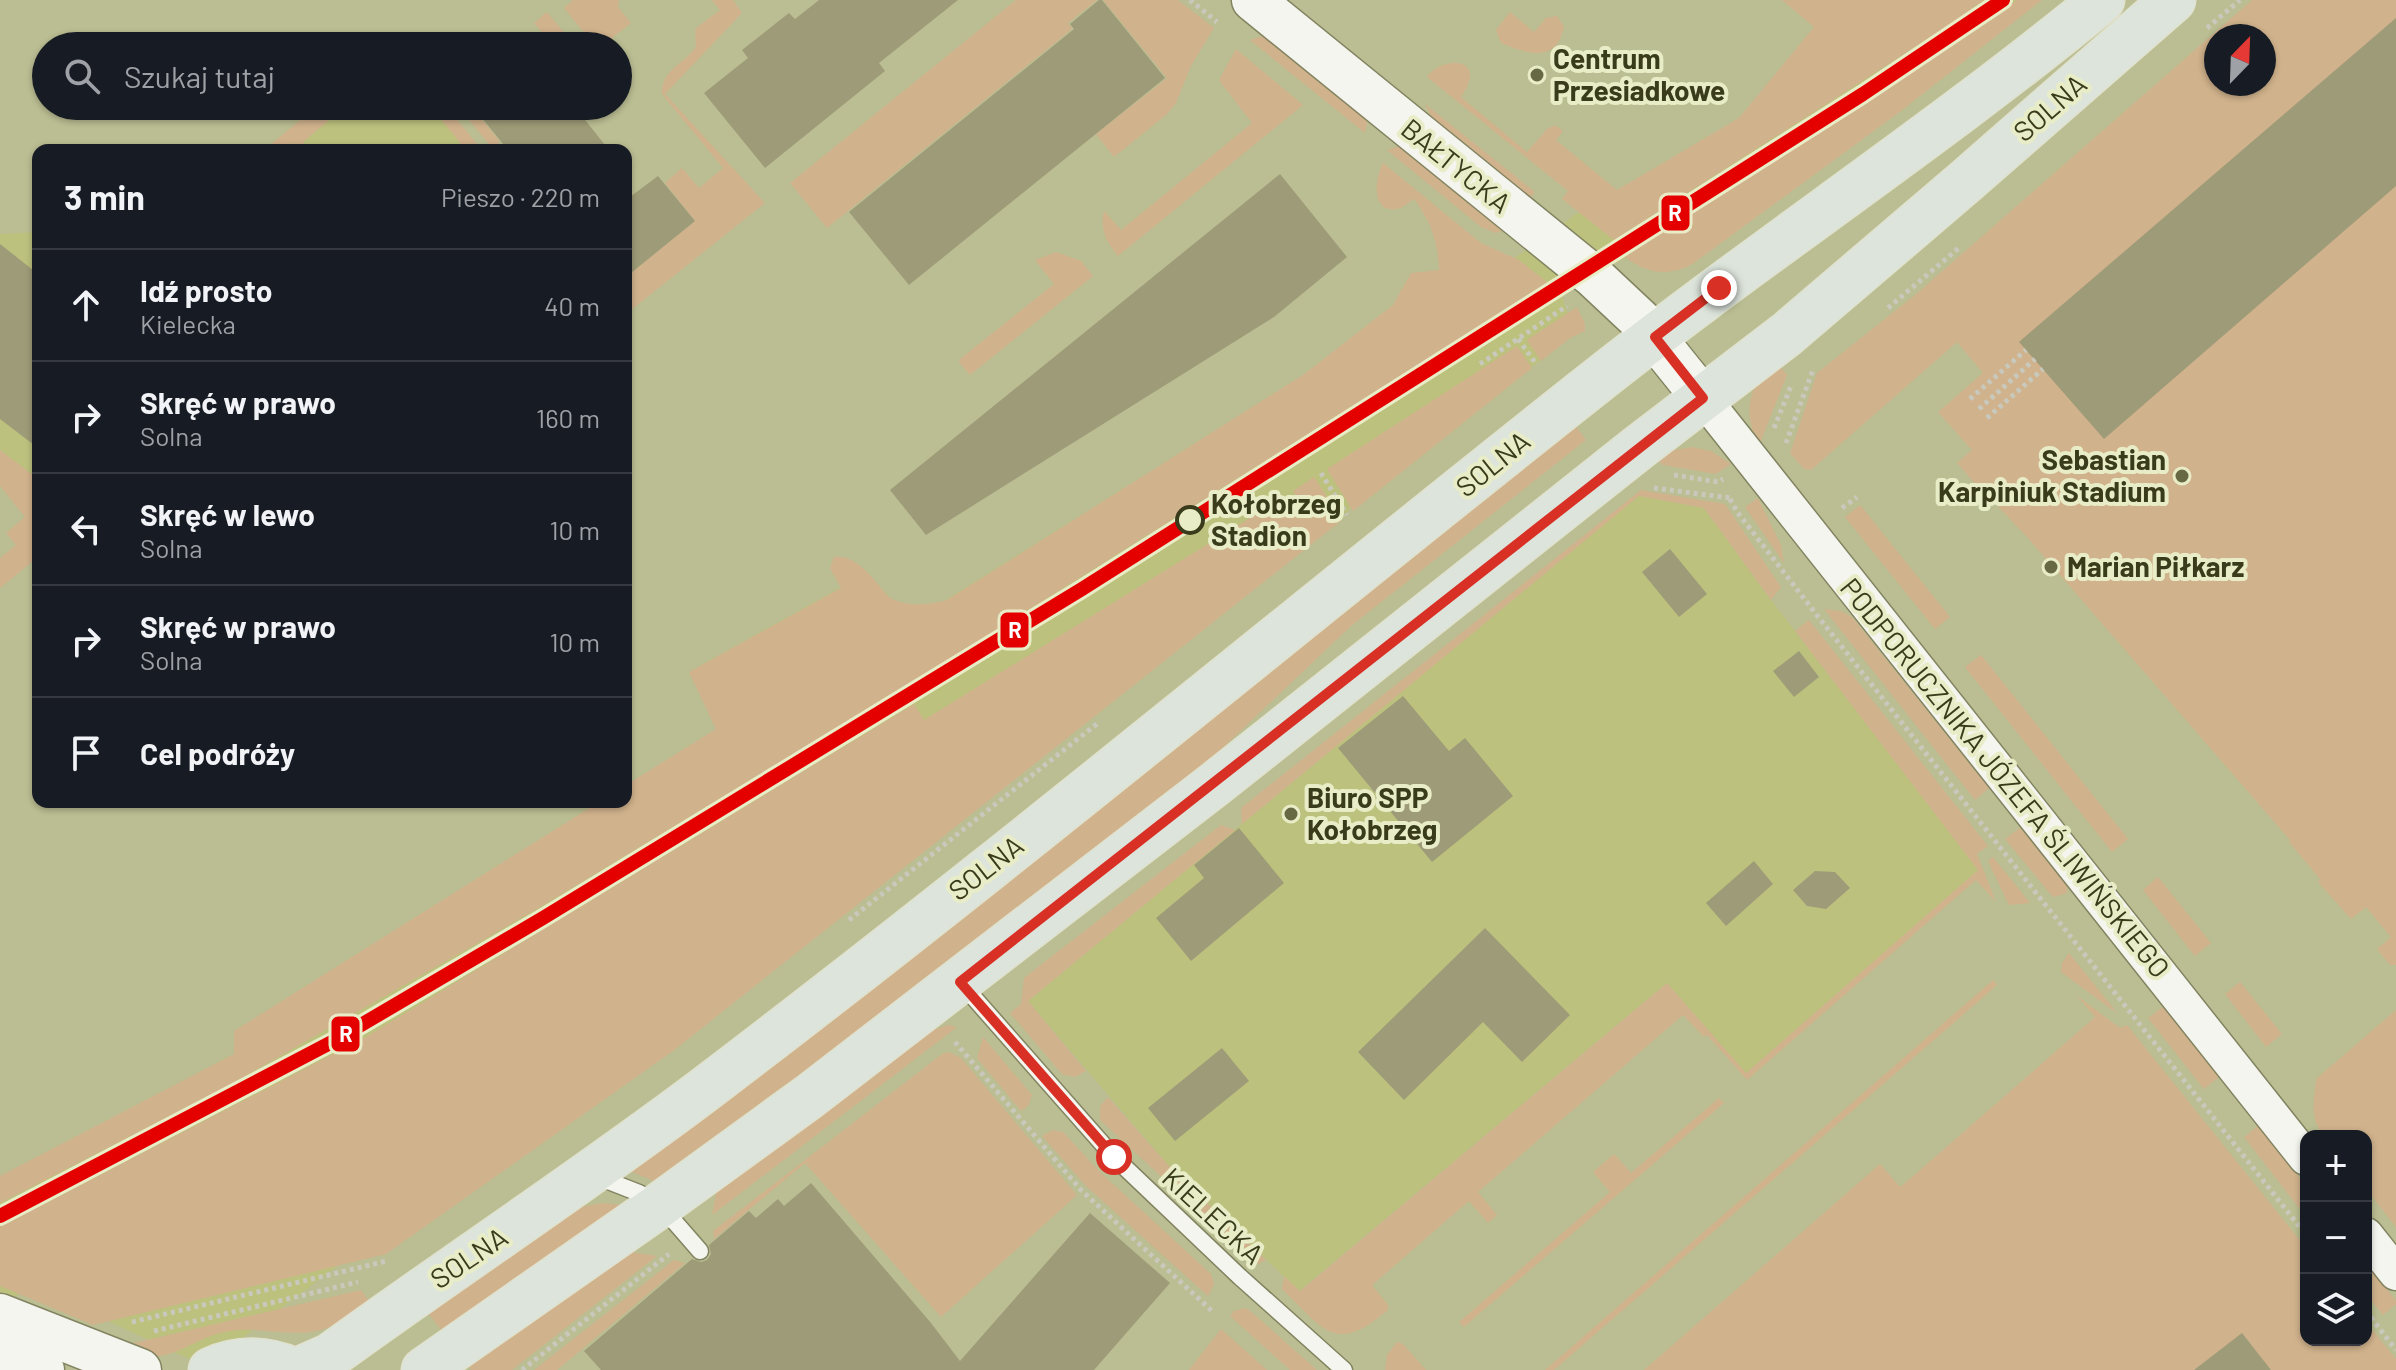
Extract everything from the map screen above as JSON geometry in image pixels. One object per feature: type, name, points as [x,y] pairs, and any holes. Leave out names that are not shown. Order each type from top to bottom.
[{"type":"main road","name":"SOLNA","points":[[296,1370],[330,1356],[590,1174],[772,1038],[1655,337],[1978,98],[2102,0]]},
{"type":"main road","name":"SOLNA","points":[[424,1370],[660,1205],[960,982],[1852,279],[2173,0]]},
{"type":"main road","points":[[211,1370],[253,1360],[296,1370]]},
{"type":"street","name":"BAŁTYCKA","points":[[1253,0],[1593,276],[1655,337]]},
{"type":"street","points":[[1655,337],[1703,398]]},
{"type":"street","name":"PODPORUCZNIKA JÓZEFA ŚLIWIŃSKIEGO","points":[[1703,398],[2300,1150]]},
{"type":"street","points":[[2372,1243],[2396,1273]]},
{"type":"street","points":[[0,1315],[141,1352]]},
{"type":"street","points":[[0,1347],[43,1370]]},
{"type":"lane","name":"KIELECKA","points":[[960,982],[1114,1157],[1240,1277],[1344,1370]]},
{"type":"lane","points":[[590,1174],[639,1193],[660,1205],[700,1251]]},
{"type":"path","points":[[1480,364],[1571,303]]},
{"type":"path","points":[[1518,339],[1541,366]]},
{"type":"path","points":[[1970,399],[2026,350]]},
{"type":"path","points":[[1979,409],[2035,359]]},
{"type":"path","points":[[1987,418],[2043,369]]},
{"type":"path","points":[[1783,450],[1808,381],[1803,376]]},
{"type":"path","points":[[1771,435],[1793,381]]},
{"type":"path","points":[[1321,473],[1347,515]]},
{"type":"path","points":[[1661,473],[1718,482],[1727,476]]},
{"type":"path","points":[[1646,487],[1730,499],[1740,493]]},
{"type":"path","points":[[1842,508],[1857,497]]},
{"type":"path","points":[[1730,499],[1816,614],[2300,1227]]},
{"type":"path","points":[[849,920],[1106,716]]},
{"type":"path","points":[[955,1042],[1081,1190],[1212,1311]]},
{"type":"path","points":[[130,1323],[391,1260]]},
{"type":"path","points":[[141,1352],[364,1281]]},
{"type":"path","points":[[2372,1319],[2396,1350]]},
{"type":"shaded area","points":[[573,0],[619,0],[618,7],[631,23],[620,32],[584,32],[564,8]]},
{"type":"shaded area","points":[[712,0],[733,0],[742,13],[665,94],[765,203],[632,309],[632,272],[695,221],[665,183],[682,168],[699,188],[723,168],[662,94],[669,73],[696,47],[695,29],[720,10]]},
{"type":"shaded area","points":[[1016,0],[1097,0],[1068,23],[1072,29],[827,228],[790,183]]},
{"type":"shaded area","points":[[1103,0],[1178,0],[1214,28],[1191,66],[1176,103],[1166,115],[1114,157],[1096,134],[1167,78]]},
{"type":"shaded area","points":[[1782,0],[1984,0],[1614,240],[1562,199],[1568,191],[1427,77],[1443,65],[1453,63],[1467,67],[1470,74],[1468,84],[1461,97],[1527,152],[1547,129],[1555,125],[1563,131],[1556,140],[1617,190],[1739,118],[1814,27]]},
{"type":"shaded area","points":[[1973,0],[2035,0],[1693,256],[1624,258],[1562,296],[1574,334],[663,1046],[350,1256],[241,1339],[211,1369],[35,1287],[0,1303],[0,1177],[234,1054],[234,1031],[616,808],[632,808],[632,798],[735,734],[689,672],[865,574],[911,622],[1209,435],[1494,273],[1586,207]]},
{"type":"shaded area","points":[[2017,0],[2042,0],[1901,111],[1691,265],[1673,271],[1656,271],[1624,256],[1963,39]]},
{"type":"shaded area","name":"Sebastian Karpiniuk Stadium","points":[[2252,0],[2396,0],[2396,965],[2390,965],[2377,949],[2391,937],[2366,907],[2351,919],[2318,882],[2320,879],[2290,840],[2027,537],[1957,463],[1972,450],[1938,412],[1983,373],[1957,342],[1811,470],[1804,469],[1790,453],[1817,373],[1915,295],[2204,42],[2204,96],[2276,96],[2276,24],[2225,24]]},
{"type":"shaded area","points":[[547,12],[563,32],[541,32],[534,23]]},
{"type":"shaded area","points":[[1510,12],[1534,32],[1546,18],[1557,16],[1564,27],[1555,47],[1531,53],[1501,43],[1496,30]]},
{"type":"shaded area","points":[[1270,37],[1368,118],[1365,133],[1250,40]]},
{"type":"shaded area","points":[[1236,49],[1303,105],[1118,256],[1105,235],[1104,211],[1121,230],[1252,123],[1219,80]]},
{"type":"shaded area","points":[[1425,104],[1535,192],[1530,198],[1433,121]]},
{"type":"shaded area","points":[[300,120],[329,120],[304,144],[271,144]]},
{"type":"shaded area","points":[[317,120],[451,120],[471,144],[287,144]]},
{"type":"shaded area","points":[[441,120],[457,120],[477,144],[461,144]]},
{"type":"shaded area","points":[[469,120],[482,120],[500,142],[489,144]]},
{"type":"shaded area","points":[[1402,145],[1505,229],[1496,233],[1481,227],[1387,150]]},
{"type":"shaded area","points":[[1383,163],[1481,243],[1519,260],[1548,283],[936,668],[537,909],[228,1086],[0,1203],[0,1176],[234,1054],[234,1031],[589,808],[632,808],[632,781],[716,729],[689,672],[841,588],[830,568],[834,557],[858,564],[890,598],[897,601],[918,604],[947,600],[1303,375],[1393,305],[1411,273],[1439,270],[1432,232],[1414,199],[1397,209],[1388,209],[1379,200],[1378,177]]},
{"type":"shaded area","points":[[32,232],[32,474],[0,450],[0,234]]},
{"type":"shaded area","points":[[1056,252],[1081,261],[1093,276],[970,375],[959,362],[960,359],[1054,284],[1035,260]]},
{"type":"shaded area","points":[[1577,307],[1585,331],[1570,338],[1541,361],[1527,340]]},
{"type":"shaded area","points":[[1517,346],[1532,368],[1353,511],[1327,469]]},
{"type":"shaded area","points":[[1780,366],[1787,375],[1760,443],[1751,423],[1749,409],[1752,394],[1760,381]]},
{"type":"shaded area","points":[[1575,425],[1586,440],[1351,626],[1212,758],[872,1022],[654,1181],[630,1171],[748,1085],[852,1003]]},
{"type":"shaded area","points":[[1692,447],[1711,451],[1731,464],[1716,474],[1663,465],[1657,459],[1669,451]]},
{"type":"shaded area","points":[[0,450],[32,474],[32,562],[0,588],[0,558],[16,545],[6,533],[25,517],[0,486]]},
{"type":"shaded area","points":[[1314,477],[1342,520],[673,1051],[386,1254],[93,1325],[0,1286],[0,1227],[366,1037],[914,704],[924,720],[1266,508],[1272,516],[1298,499],[1293,491]]},
{"type":"shaded area","points":[[1641,490],[1725,504],[1781,587],[1771,600],[1704,508],[1639,496],[1242,824],[1241,808]]},
{"type":"shaded area","points":[[1639,495],[1704,508],[1979,870],[1746,1073],[1667,983],[1299,1291],[1168,1165],[1028,1001]]},
{"type":"shaded area","points":[[1758,498],[1781,545],[1784,563],[1745,507]]},
{"type":"shaded area","points":[[1860,505],[1950,617],[1935,629],[1845,517]]},
{"type":"shaded area","points":[[1824,609],[1841,611],[1852,617],[1989,788],[1975,800]]},
{"type":"shaded area","points":[[1809,620],[1988,846],[1977,854],[1996,902],[1976,880],[1747,1080],[1707,1035],[1704,1037],[1683,1015],[1478,1192],[1497,1215],[1488,1223],[1469,1201],[1372,1285],[1388,1305],[1388,1310],[1355,1332],[1330,1332],[1282,1289],[1284,1276],[1300,1291],[1667,983],[1746,1073],[1978,870],[1795,631]]},
{"type":"shaded area","points":[[1981,655],[2128,839],[2112,852],[1965,667]]},
{"type":"shaded area","points":[[1221,825],[1235,830],[1028,1001],[1086,1071],[1075,1077],[1062,1074],[1010,1013],[1021,1004],[1024,978]]},
{"type":"shaded area","points":[[2021,827],[2067,886],[2067,893],[2053,897],[2005,839]]},
{"type":"shaded area","points":[[1993,857],[2030,903],[2009,905],[1988,861]]},
{"type":"shaded area","points":[[2158,877],[2211,943],[2195,956],[2143,890]]},
{"type":"shaded area","points":[[2069,953],[2118,1014],[2061,972],[2062,963]]},
{"type":"shaded area","points":[[1993,980],[1997,985],[1949,1027],[1554,1370],[1545,1370]]},
{"type":"shaded area","points":[[2240,982],[2282,1034],[2266,1047],[2225,994]]},
{"type":"shaded area","points":[[2076,995],[2120,1028],[2127,1025],[2300,1241],[2300,1346],[2372,1346],[2372,1329],[2396,1359],[2396,1370],[1644,1370],[1880,1164],[1900,1187],[2095,1017]]},
{"type":"shaded area","points":[[2164,1006],[2219,1077],[2204,1089],[2148,1018]]},
{"type":"shaded area","points":[[2396,1010],[2396,1227],[2372,1197],[2372,1130],[2320,1130],[2314,1109],[2316,1079]]},
{"type":"shaded area","points":[[948,1025],[957,1027],[712,1215],[717,1190],[933,1030]]},
{"type":"shaded area","points":[[983,1037],[1032,1095],[1028,1106],[1021,1111],[977,1058]]},
{"type":"shaded area","points":[[949,1052],[961,1058],[1077,1195],[941,1317],[805,1163],[714,1239],[713,1231],[942,1054]]},
{"type":"shaded area","points":[[1108,1097],[1168,1165],[1266,1260],[1258,1264],[1254,1262],[1100,1120],[1100,1106]]},
{"type":"shaded area","points":[[1719,1098],[1724,1103],[1464,1327],[1459,1322],[1610,1192],[1593,1172],[1614,1154],[1631,1173]]},
{"type":"shaded area","points":[[2258,1126],[2300,1178],[2300,1209],[2244,1137]]},
{"type":"shaded area","points":[[1053,1130],[1063,1132],[1100,1172],[1211,1274],[1214,1284],[1208,1296],[1086,1186],[1042,1136]]},
{"type":"shaded area","points":[[603,1203],[623,1205],[443,1332],[428,1313],[579,1207]]},
{"type":"shaded area","points":[[630,1252],[657,1256],[512,1370],[471,1370],[468,1366]]},
{"type":"shaded area","points":[[674,1260],[685,1263],[557,1370],[534,1370]]},
{"type":"shaded area","points":[[2372,1271],[2396,1301],[2383,1315],[2372,1301]]},
{"type":"shaded area","points":[[361,1290],[369,1301],[321,1330],[298,1333],[229,1331],[170,1354],[129,1354],[134,1343]]},
{"type":"shaded area","points":[[1244,1308],[1317,1370],[1290,1370],[1230,1316]]},
{"type":"shaded area","points":[[1221,1329],[1267,1370],[1189,1370]]},
{"type":"shaded area","points":[[1397,1342],[1403,1344],[1426,1370],[1385,1370],[1387,1355]]},
{"type":"building","points":[[819,0],[958,0],[879,63],[885,71],[765,168],[704,93],[748,58],[742,50],[789,13],[795,19]]},
{"type":"building","points":[[1099,0],[1165,78],[909,285],[849,212],[1074,29],[1070,24]]},
{"type":"building","points":[[2396,18],[2396,186],[2104,439],[2019,342]]},
{"type":"building","points":[[483,120],[585,120],[604,144],[503,144]]},
{"type":"building","points":[[1280,174],[1347,257],[1274,317],[926,535],[890,490]]},
{"type":"building","points":[[658,176],[695,221],[632,272],[632,196]]},
{"type":"building","points":[[0,244],[32,269],[32,443],[0,419]]},
{"type":"building","points":[[1670,549],[1707,594],[1679,617],[1642,572]]},
{"type":"building","points":[[1799,651],[1819,677],[1794,697],[1773,671]]},
{"type":"building","points":[[1403,696],[1449,751],[1465,738],[1513,796],[1432,862],[1338,748]]},
{"type":"building","points":[[1239,828],[1284,883],[1191,961],[1156,918],[1204,878],[1194,865]]},
{"type":"building","points":[[1754,861],[1773,884],[1726,926],[1706,903]]},
{"type":"building","points":[[1815,871],[1835,872],[1850,888],[1826,909],[1807,906],[1793,890]]},
{"type":"building","points":[[1485,928],[1570,1015],[1522,1062],[1483,1022],[1404,1100],[1358,1052]]},
{"type":"building","points":[[1222,1048],[1249,1081],[1175,1141],[1148,1108]]},
{"type":"building","points":[[811,1183],[960,1361],[1090,1213],[1170,1283],[1094,1370],[601,1370],[584,1351],[692,1259],[707,1260],[711,1254],[709,1245],[749,1211],[756,1218],[778,1199],[784,1206]]},
{"type":"building","points":[[2242,1333],[2271,1370],[2194,1370]]},
{"type":"transit line","name":"R","points":[[0,1216],[332,1042],[543,918],[1082,589],[1863,94],[2003,0]]},
{"type":"place","name":"Centrum Przesiadkowe","points":[[1537,75]]},
{"type":"place","name":"Sebastian Karpiniuk Stadium","points":[[2182,476]]},
{"type":"place","name":"Kołobrzeg Stadion","points":[[1190,520]]},
{"type":"place","name":"Marian Piłkarz","points":[[2051,567]]},
{"type":"place","name":"Biuro SPP Kołobrzeg","points":[[1291,814]]},
{"type":"route","points":[[1114,1157],[960,982],[1703,398],[1655,337],[1719,288]]}]
